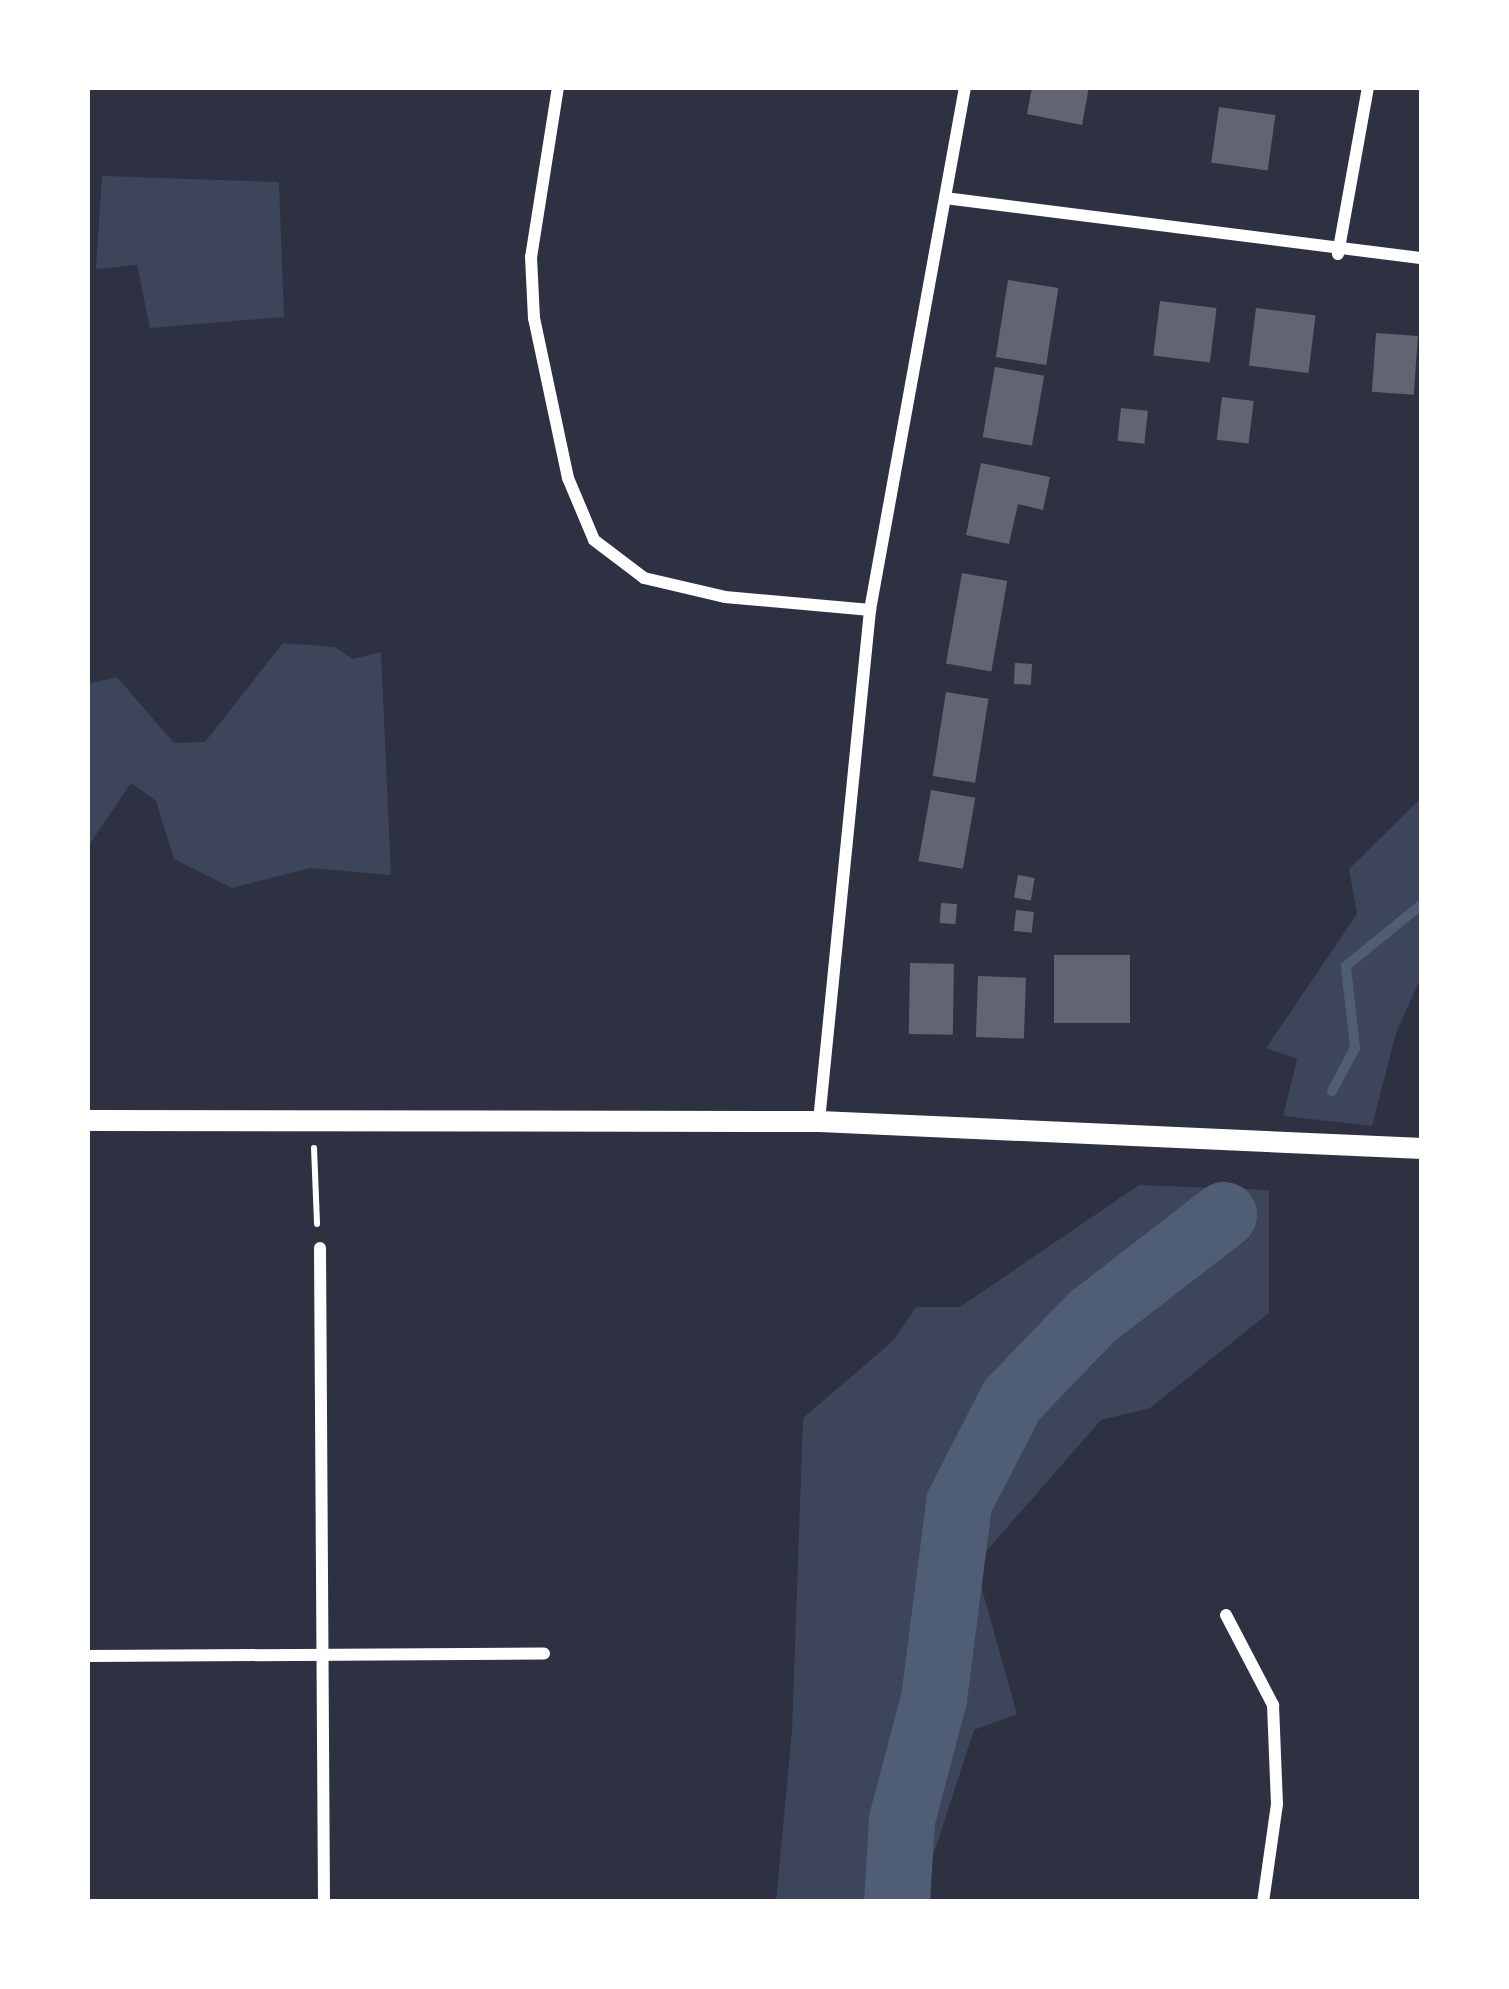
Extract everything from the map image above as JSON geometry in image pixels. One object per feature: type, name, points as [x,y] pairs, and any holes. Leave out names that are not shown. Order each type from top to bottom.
[{"type":"street","points":[[558,87],[532,257],[534,318],[568,478],[594,540],[644,578],[725,598],[870,610]]},
{"type":"street","points":[[819,1121],[870,610],[965,87]]},
{"type":"street","points":[[1339,254],[1368,87]]},
{"type":"street","points":[[945,199],[1339,254],[1422,258]]},
{"type":"street","points":[[87,1120],[819,1121],[1422,1148]]},
{"type":"street","points":[[320,1248],[324,1902]]},
{"type":"street","points":[[1226,1615],[1273,1705],[1277,1804],[1263,1902]]},
{"type":"street","points":[[87,1656],[544,1654]]},
{"type":"path","points":[[316,1120],[311,1187],[320,1248]]},
{"type":"shaded area","points":[[102,176],[279,182],[284,317],[150,328],[137,265],[96,269]]},
{"type":"shaded area","points":[[283,643],[335,647],[353,659],[381,652],[391,875],[310,868],[232,888],[174,859],[156,801],[131,783],[87,848],[87,684],[117,677],[174,743],[205,742]]},
{"type":"shaded area","points":[[1422,797],[1422,975],[1396,1033],[1372,1126],[1283,1116],[1297,1059],[1266,1048],[1357,914],[1349,869]]},
{"type":"shaded area","points":[[1139,1185],[1269,1190],[1269,1313],[1150,1408],[1101,1420],[975,1564],[1017,1714],[974,1730],[918,1902],[776,1902],[792,1730],[803,1418],[894,1340],[916,1307],[960,1307]]},
{"type":"building","points":[[1032,87],[1089,87],[1082,125],[1027,114]]},
{"type":"building","points":[[1219,107],[1275,115],[1268,170],[1211,162]]},
{"type":"building","points":[[1008,280],[1058,288],[1046,365],[996,357]]},
{"type":"building","points":[[1160,301],[1217,308],[1210,363],[1153,356]]},
{"type":"building","points":[[1256,308],[1316,315],[1308,373],[1249,366]]},
{"type":"building","points":[[1376,333],[1418,336],[1414,395],[1372,392]]},
{"type":"building","points":[[995,367],[1044,376],[1032,446],[983,437]]},
{"type":"building","points":[[1222,397],[1254,401],[1249,444],[1217,440]]},
{"type":"building","points":[[1121,408],[1148,411],[1144,444],[1118,441]]},
{"type":"building","points":[[981,463],[1050,477],[1043,510],[1018,504],[1009,544],[966,535]]},
{"type":"building","points":[[962,573],[1007,581],[991,672],[946,664]]},
{"type":"building","points":[[1015,663],[1032,664],[1031,685],[1014,684]]},
{"type":"building","points":[[946,692],[988,699],[975,783],[933,776]]},
{"type":"building","points":[[931,790],[975,798],[963,869],[918,861]]},
{"type":"building","points":[[1018,875],[1035,878],[1031,901],[1014,898]]},
{"type":"building","points":[[941,903],[957,904],[956,924],[940,923]]},
{"type":"building","points":[[1016,910],[1034,912],[1032,933],[1014,931]]},
{"type":"building","points":[[1054,955],[1130,955],[1130,1023],[1054,1023]]},
{"type":"building","points":[[910,963],[954,964],[953,1035],[909,1034]]},
{"type":"building","points":[[978,976],[1026,978],[1024,1039],[976,1037]]},
{"type":"waterway","points":[[1332,1091],[1355,1048],[1346,966],[1422,904]]},
{"type":"waterway","points":[[897,1902],[902,1820],[934,1699],[959,1503],[1012,1400],[1092,1317],[1224,1215]]}]
